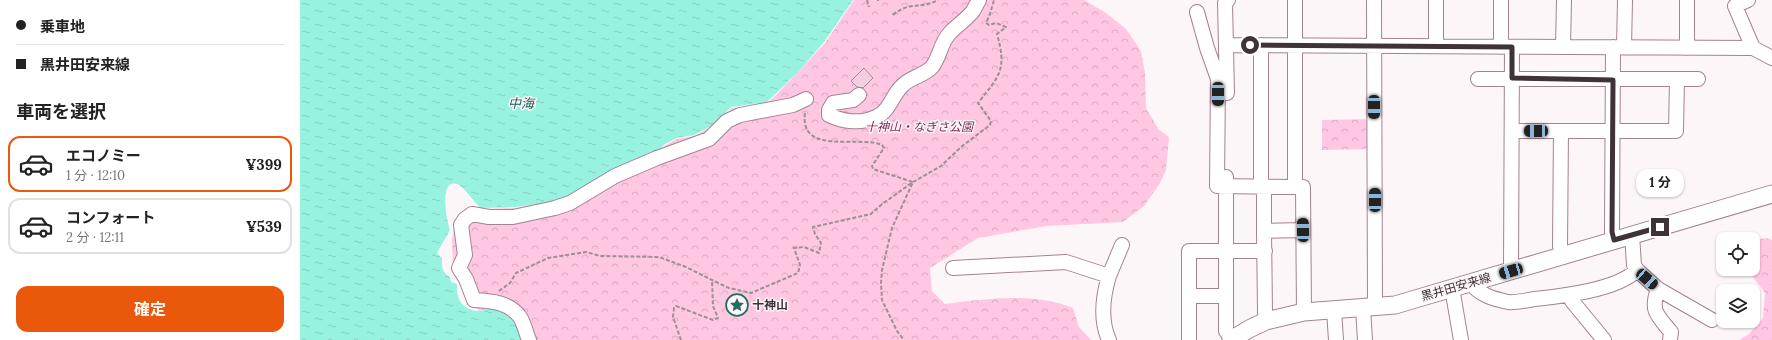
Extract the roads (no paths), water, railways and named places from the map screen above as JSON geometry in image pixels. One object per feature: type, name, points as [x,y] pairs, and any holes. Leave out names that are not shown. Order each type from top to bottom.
[{"type":"main road","name":"黒井田安来線","points":[[1232,340],[1266,321],[1304,312],[1395,305],[1772,194]]},
{"type":"street","points":[[859,95],[852,100],[833,103],[829,110],[829,115],[848,122],[865,121],[878,117],[886,110],[901,86],[931,68],[949,33],[973,11],[979,0]]},
{"type":"street","points":[[1228,0],[1225,2],[1227,45],[1226,331],[1232,340]]},
{"type":"street","points":[[1294,0],[1295,187]]},
{"type":"street","points":[[1365,340],[1369,308],[1374,0]]},
{"type":"street","points":[[1436,0],[1436,46]]},
{"type":"street","points":[[1501,0],[1512,78],[1511,271]]},
{"type":"street","points":[[1563,47],[1564,0]]},
{"type":"street","points":[[1614,240],[1612,232],[1613,80],[1625,0]]},
{"type":"street","points":[[1687,0],[1687,48]]},
{"type":"street","points":[[1748,0],[1735,6],[1753,48]]},
{"type":"street","points":[[1197,12],[1207,48],[1218,79],[1217,186],[1303,187],[1304,312]]},
{"type":"street","points":[[1227,45],[1753,48],[1772,58]]},
{"type":"street","points":[[1261,45],[1266,321]]},
{"type":"street","points":[[1478,79],[1698,79]]},
{"type":"street","points":[[1512,131],[1676,131],[1677,79]]},
{"type":"street","points":[[529,340],[520,317],[507,305],[490,301],[474,300],[466,279],[459,268],[464,255],[461,225],[465,219],[472,214],[489,217],[513,217],[555,208],[570,203],[614,176],[709,139],[727,121],[740,115],[793,105],[806,100]]},
{"type":"street","points":[[1561,131],[1560,246],[1563,255]]},
{"type":"street","points":[[1264,231],[1303,230]]},
{"type":"street","points":[[1632,235],[1634,265],[1636,270],[1658,289],[1712,320]]},
{"type":"street","points":[[1109,340],[1104,321],[1104,291],[1122,245]]},
{"type":"street","points":[[1189,340],[1189,251],[1264,251]]},
{"type":"street","points":[[953,268],[1066,262],[1109,276]]},
{"type":"street","points":[[1471,283],[1485,295],[1509,302],[1584,293],[1630,277],[1636,270]]},
{"type":"street","points":[[1452,288],[1461,340]]},
{"type":"street","points":[[1658,289],[1654,300],[1655,312],[1671,332],[1670,340]]},
{"type":"street","points":[[1571,295],[1572,301],[1604,340]]},
{"type":"street","points":[[1189,296],[1226,296]]},
{"type":"street","points":[[1334,310],[1336,340]]},
{"type":"water","name":"中海","points":[[300,0],[853,0],[824,42],[799,71],[767,102],[731,107],[715,124],[694,135],[677,138],[665,144],[656,153],[614,170],[593,181],[573,195],[552,202],[515,207],[481,208],[460,185],[451,184],[447,188],[445,202],[450,230],[437,253],[442,258],[442,267],[444,272],[450,277],[451,282],[457,284],[458,297],[467,308],[481,311],[494,305],[506,306],[526,340],[300,340]]},
{"type":"place","name":"十神山","points":[[737,305]]},
{"type":"park label","name":"十神山・なぎさ公園","points":[[919,127]]}]
